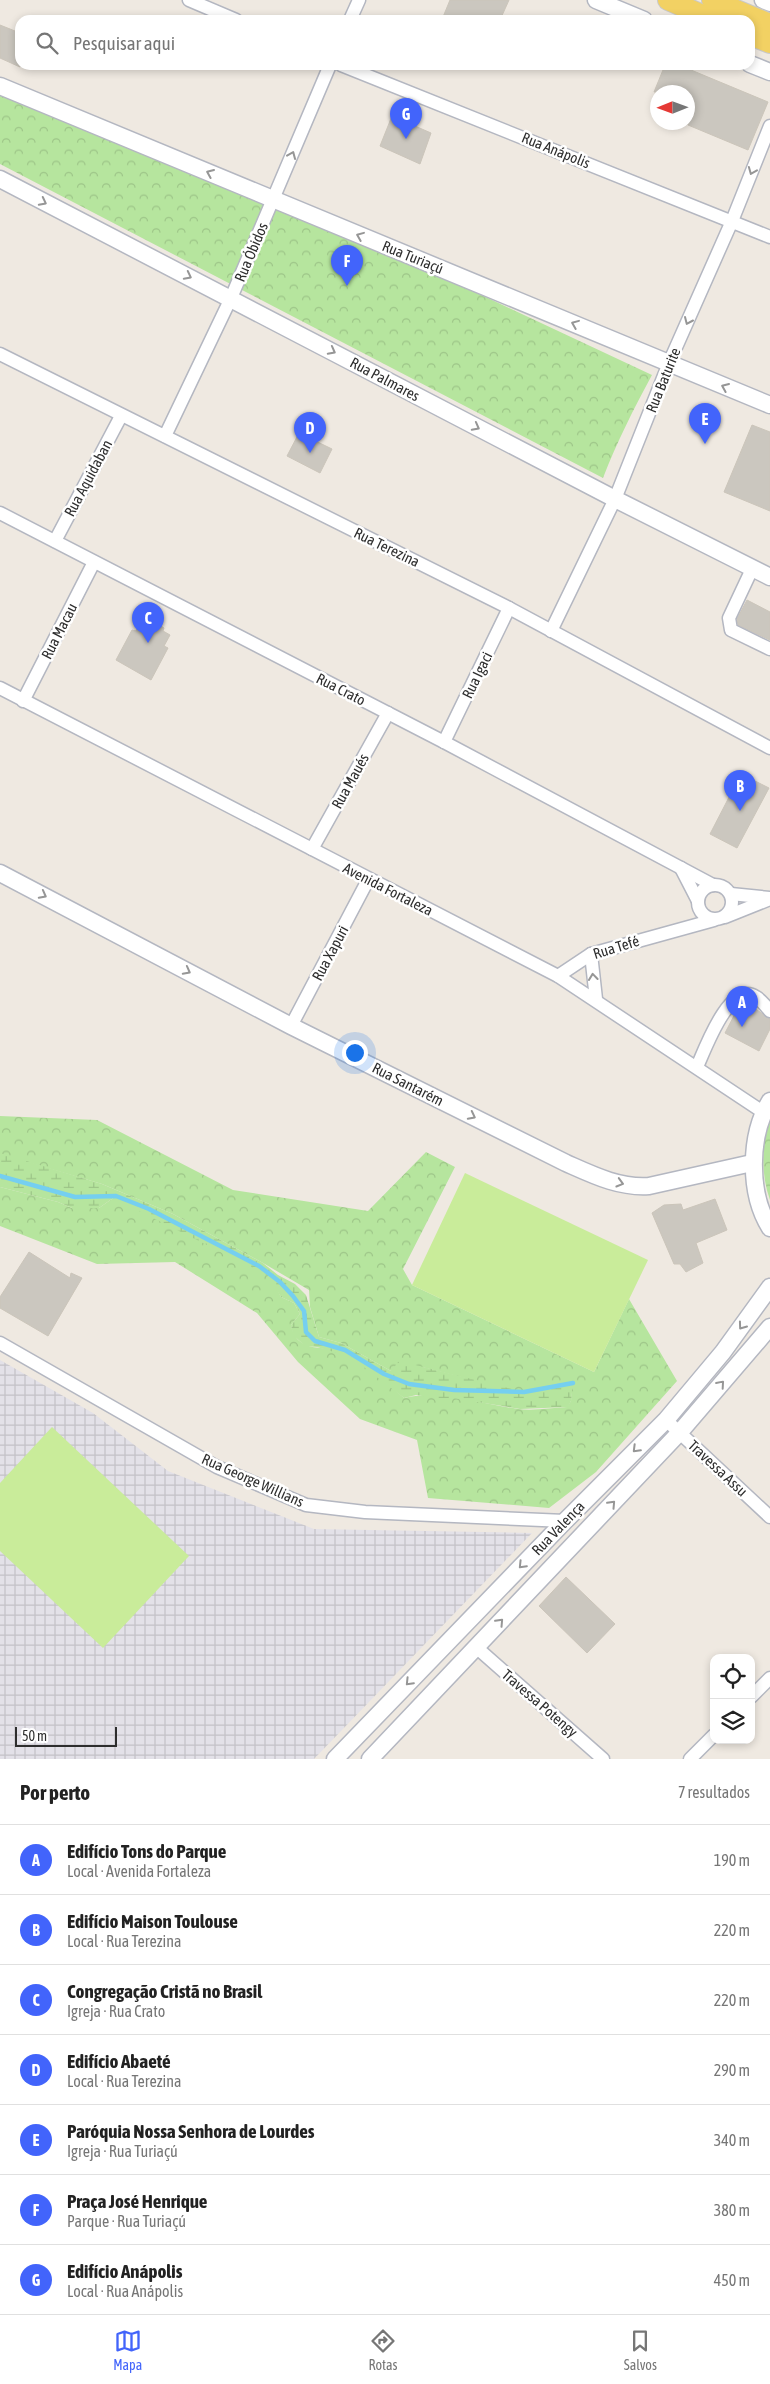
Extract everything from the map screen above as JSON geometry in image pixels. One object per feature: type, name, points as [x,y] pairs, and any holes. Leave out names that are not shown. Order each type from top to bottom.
[{"type":"main road","points":[[668,0],[702,15]]},
{"type":"main road","points":[[712,0],[748,15]]},
{"type":"main road","points":[[755,18],[770,24]]},
{"type":"main road","points":[[755,37],[770,43]]},
{"type":"street","points":[[189,0],[224,15]]},
{"type":"street","points":[[352,15],[359,0]]},
{"type":"street","points":[[596,0],[632,15]]},
{"type":"street","points":[[763,0],[770,3]]},
{"type":"street","points":[[755,66],[770,72]]},
{"type":"street","name":"Rua Óbidos","points":[[165,436],[231,298],[328,70]]},
{"type":"street","name":"Rua Anápolis","points":[[354,70],[770,237]]},
{"type":"street","name":"Rua Turiaçú","points":[[0,86],[770,405]]},
{"type":"street","name":"Rua Baturite","points":[[551,631],[615,500],[669,364],[732,221],[770,126]]},
{"type":"street","name":"Rua Palmares","points":[[0,179],[615,500],[770,578]]},
{"type":"street","name":"Rua Terezina","points":[[0,354],[121,416],[165,436],[510,608],[770,748]]},
{"type":"street","name":"Rua Aquidaban","points":[[55,541],[121,416]]},
{"type":"street","name":"Rua Crato","points":[[0,513],[444,742],[712,885]]},
{"type":"street","name":"Rua Macau","points":[[23,701],[94,562]]},
{"type":"street","points":[[752,569],[729,618],[729,625],[731,630],[770,649]]},
{"type":"street","name":"Rua Igaci","points":[[444,742],[510,608]]},
{"type":"street","name":"Avenida Fortaleza","points":[[0,688],[312,849],[368,880],[558,976],[596,999],[697,1067],[767,1106]]},
{"type":"street","name":"Rua Maués","points":[[312,849],[388,713]]},
{"type":"street","points":[[679,928],[698,904],[703,890],[712,885],[723,886],[730,894],[732,909],[720,919],[704,916],[698,904],[680,868]]},
{"type":"street","name":"Rua Santarém","points":[[0,873],[291,1026],[566,1164],[601,1178],[633,1187],[648,1186],[752,1163]]},
{"type":"street","name":"Rua Xapuri","points":[[291,1026],[368,880]]},
{"type":"street","name":"Rua Tefé","points":[[730,894],[770,899]]},
{"type":"street","name":"Rua Tefé","points":[[558,976],[591,954],[679,928],[720,919],[770,899]]},
{"type":"street","points":[[591,954],[596,999]]},
{"type":"street","points":[[697,1067],[722,1016],[735,997],[743,994],[755,996],[770,1011]]},
{"type":"street","points":[[767,1106],[752,1163],[756,1193],[770,1228]]},
{"type":"street","name":"Rua Valença","points":[[335,1759],[564,1521],[666,1420],[723,1352],[770,1287]]},
{"type":"street","name":"Rua Valença","points":[[370,1759],[680,1432],[770,1327]]},
{"type":"street","name":"Rua George Willians","points":[[0,1343],[217,1467],[306,1505],[365,1512],[564,1521]]},
{"type":"street","name":"Travessa Assu","points":[[666,1420],[770,1517]]},
{"type":"street","name":"Travessa Potengy","points":[[476,1647],[603,1759]]},
{"type":"street","points":[[755,1693],[770,1678]]},
{"type":"street","points":[[690,1759],[710,1739]]},
{"type":"shaded area","points":[[0,1360],[93,1413],[168,1471],[314,1529],[532,1533],[314,1759],[0,1759]]},
{"type":"green space","points":[[0,95],[475,292],[652,375],[626,425],[603,478],[0,164]]},
{"type":"green space","points":[[0,1116],[97,1120],[233,1190],[368,1211],[426,1152],[455,1167],[403,1269],[412,1285],[594,1372],[629,1299],[677,1381],[596,1472],[549,1508],[428,1498],[417,1440],[360,1419],[298,1362],[257,1313],[175,1262],[97,1264],[0,1226],[0,1187],[58,1202],[72,1208],[99,1208],[116,1196],[268,1272],[281,1297],[294,1303],[300,1314],[291,1325],[295,1335],[301,1342],[308,1346],[335,1349],[352,1355],[404,1398],[431,1395],[446,1396],[504,1407],[536,1410],[567,1407],[571,1401],[572,1383],[520,1392],[422,1367],[391,1371],[341,1343],[319,1337],[310,1307],[309,1290],[263,1263],[173,1214],[102,1184],[0,1154]]},
{"type":"green space","points":[[770,1120],[770,1200],[763,1160]]},
{"type":"green space","points":[[0,1153],[102,1184],[173,1214],[263,1263],[278,1275],[295,1284],[306,1295],[319,1337],[341,1343],[391,1371],[399,1361],[524,1392],[573,1383],[571,1401],[568,1407],[520,1409],[453,1398],[416,1395],[404,1398],[351,1357],[317,1347],[305,1346],[293,1335],[291,1325],[300,1314],[294,1303],[281,1297],[267,1275],[141,1212],[116,1196],[99,1208],[72,1208],[58,1202],[0,1187]]},
{"type":"green space","points":[[465,1173],[648,1260],[594,1372],[412,1285]]},
{"type":"green space","points":[[52,1427],[189,1556],[103,1648],[0,1551],[0,1483]]},
{"type":"building","points":[[450,0],[509,0],[502,15],[444,15]]},
{"type":"building","points":[[0,25],[15,31],[15,65],[0,58]]},
{"type":"building","points":[[663,70],[691,70],[768,102],[748,150],[695,128],[695,85],[657,85]]},
{"type":"building","points":[[392,116],[431,133],[420,164],[380,146]]},
{"type":"building","points":[[752,425],[770,432],[770,511],[724,492]]},
{"type":"building","points":[[299,433],[332,449],[320,473],[287,456]]},
{"type":"building","points":[[747,600],[770,612],[770,640],[738,625],[737,619]]},
{"type":"building","points":[[142,620],[149,624],[151,620],[164,628],[163,631],[170,635],[164,646],[168,648],[151,680],[116,660],[132,630],[136,631]]},
{"type":"building","points":[[741,774],[769,788],[737,848],[710,834]]},
{"type":"building","points":[[747,1003],[770,1019],[770,1029],[759,1051],[725,1033],[738,1008]]},
{"type":"building","points":[[715,1199],[727,1230],[696,1243],[703,1263],[686,1272],[680,1264],[674,1264],[652,1213],[664,1205],[681,1204],[683,1210]]},
{"type":"building","points":[[29,1252],[70,1278],[71,1273],[82,1278],[48,1336],[0,1308],[0,1297]]},
{"type":"building","points":[[566,1577],[615,1624],[587,1653],[539,1606]]},
{"type":"waterway","points":[[0,1176],[75,1197],[116,1196],[149,1209],[259,1266],[280,1282],[304,1311],[306,1332],[315,1341],[345,1350],[384,1374],[409,1384],[454,1390],[524,1392],[573,1383]]},
{"type":"place","name":"Edifício Anápolis","points":[[406,139]]},
{"type":"place","name":"Praça José Henrique","points":[[347,286]]},
{"type":"place","name":"Paróquia Nossa Senhora de Lourdes","points":[[705,444]]},
{"type":"place","name":"Edifício Abaeté","points":[[310,453]]},
{"type":"place","name":"Congregação Cristã no Brasil","points":[[148,643]]},
{"type":"place","name":"Edifício Maison Toulouse","points":[[740,811]]},
{"type":"place","name":"Edifício Tons do Parque","points":[[742,1027]]}]
